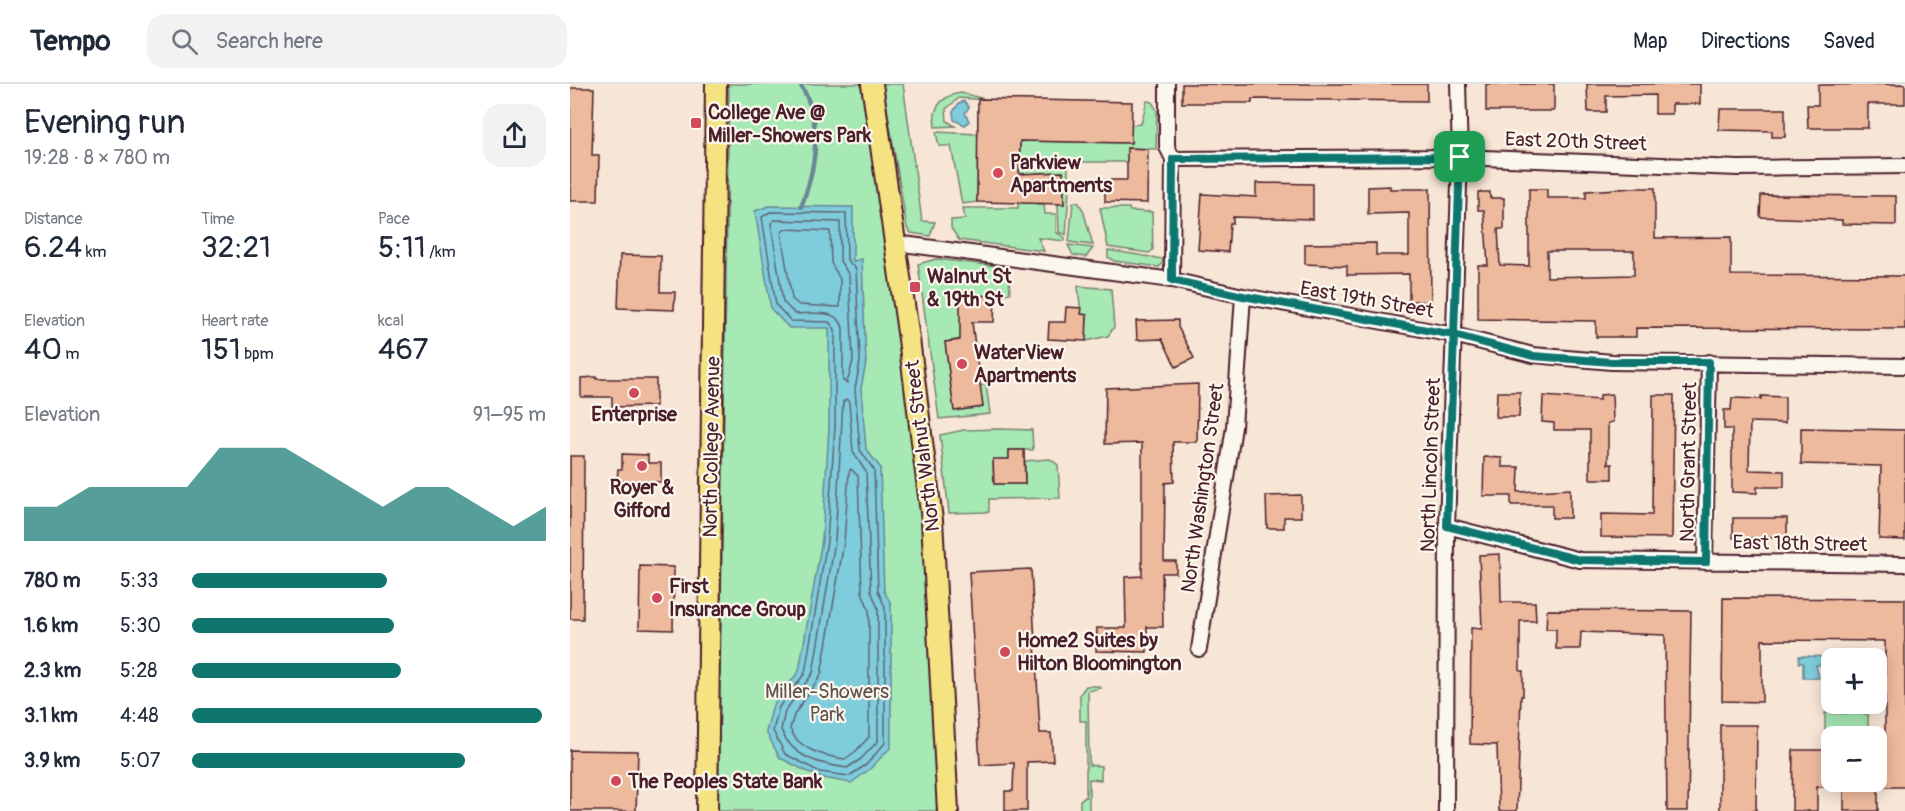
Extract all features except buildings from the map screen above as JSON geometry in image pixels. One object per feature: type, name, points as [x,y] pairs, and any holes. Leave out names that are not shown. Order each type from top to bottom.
[{"type":"main road","name":"North College Avenue","points":[[707,811],[716,84]]},
{"type":"main road","name":"North Walnut Street","points":[[872,84],[896,243],[932,520],[948,811]]},
{"type":"street","points":[[1167,84],[1167,147],[1173,159],[1172,280]]},
{"type":"street","name":"North Lincoln Street","points":[[1446,811],[1447,526],[1460,157],[1458,84]]},
{"type":"street","name":"East 20th Street","points":[[1173,159],[1460,157],[1738,168],[1905,166]]},
{"type":"street","name":"East 19th Street","points":[[896,243],[1172,280],[1243,296],[1454,335],[1533,356],[1612,362],[1905,366]]},
{"type":"street","name":"North Washington Street","points":[[1199,649],[1234,427],[1243,296]]},
{"type":"street","name":"North Grant Street","points":[[1706,562],[1709,362]]},
{"type":"street","name":"East 18th Street","points":[[1447,526],[1580,560],[1905,564]]},
{"type":"green space","name":"Miller-Showers Park","points":[[729,84],[861,84],[897,315],[923,525],[939,811],[718,811]]},
{"type":"green space","points":[[883,84],[903,84],[922,221],[935,222],[930,236],[911,233],[907,228]]},
{"type":"green space","points":[[961,93],[989,100],[959,98],[946,109],[947,121],[955,126],[935,127],[935,114],[940,104],[949,97]]},
{"type":"green space","points":[[1147,101],[1152,102],[1157,111],[1156,149],[1128,148],[1127,162],[1068,162],[1068,185],[1064,185],[1063,172],[1036,173],[1037,204],[1044,204],[1045,214],[1056,214],[1056,232],[1065,238],[1065,241],[1038,238],[1044,251],[959,240],[951,228],[951,220],[965,219],[963,208],[1018,208],[1020,141],[1131,143],[1131,125],[1141,124]]},
{"type":"green space","points":[[936,132],[978,134],[977,202],[962,204],[951,146],[939,146]]},
{"type":"green space","points":[[1064,189],[1069,189],[1066,235],[1059,232],[1058,204],[1064,204]]},
{"type":"green space","points":[[1078,202],[1083,210],[1093,245],[1069,242],[1073,203]]},
{"type":"green space","points":[[1100,208],[1129,208],[1130,211],[1152,212],[1153,250],[1149,253],[1108,247]]},
{"type":"green space","points":[[1068,245],[1093,248],[1086,257],[1073,255]]},
{"type":"green space","points":[[1108,250],[1163,259],[1162,264],[1159,267],[1114,261],[1108,257]]},
{"type":"green space","points":[[936,259],[1005,267],[1009,272],[1010,293],[995,296],[961,295],[961,339],[945,342],[954,410],[983,407],[980,386],[986,384],[990,414],[939,419],[918,264]]},
{"type":"green space","points":[[1078,286],[1111,289],[1114,327],[1108,336],[1086,341],[1087,315],[1081,314]]},
{"type":"green space","points":[[964,430],[1032,430],[1033,450],[1009,450],[1009,459],[993,460],[994,484],[1025,484],[1025,461],[1050,459],[1058,465],[1060,498],[989,499],[989,512],[949,513],[940,435]]},
{"type":"green space","points":[[1086,686],[1101,688],[1088,691],[1089,765],[1101,766],[1101,780],[1089,779],[1089,811],[1080,811],[1080,800],[1086,797],[1086,721],[1080,721],[1080,694]]},
{"type":"green space","points":[[1825,714],[1868,714],[1868,726],[1825,726]]},
{"type":"water","points":[[964,101],[969,107],[965,113],[969,121],[965,125],[954,120],[953,112],[959,103]]},
{"type":"water","points":[[769,206],[853,207],[853,261],[862,259],[866,363],[861,388],[866,449],[880,467],[884,591],[891,604],[891,747],[870,769],[851,783],[818,777],[780,758],[766,732],[773,705],[799,671],[822,540],[829,427],[829,328],[789,328],[771,309],[755,211]]},
{"type":"water","points":[[1799,656],[1821,657],[1821,665],[1816,665],[1819,678],[1803,678],[1803,663],[1799,663]]},
{"type":"waterway","points":[[800,84],[808,99],[815,129],[814,161],[801,207]]},
{"type":"place","name":"College Ave @ Miller-Showers Park","points":[[696,123]]},
{"type":"place","name":"Parkview Apartments","points":[[998,173]]},
{"type":"place","name":"Walnut St & 19th St","points":[[915,287]]},
{"type":"place","name":"WaterView Apartments","points":[[962,364]]},
{"type":"place","name":"Enterprise","points":[[634,393]]},
{"type":"place","name":"Royer & Gifford","points":[[642,466]]},
{"type":"place","name":"First Insurance Group","points":[[657,598]]},
{"type":"place","name":"Home2 Suites by Hilton Bloomington","points":[[1005,652]]},
{"type":"place","name":"The Peoples State Bank","points":[[616,781]]},
{"type":"route","points":[[1460,157],[1173,159],[1172,280],[1243,296],[1454,335],[1447,526],[1540,552],[1580,560],[1706,562],[1709,362],[1612,362],[1533,356],[1454,335],[1460,157]]}]
